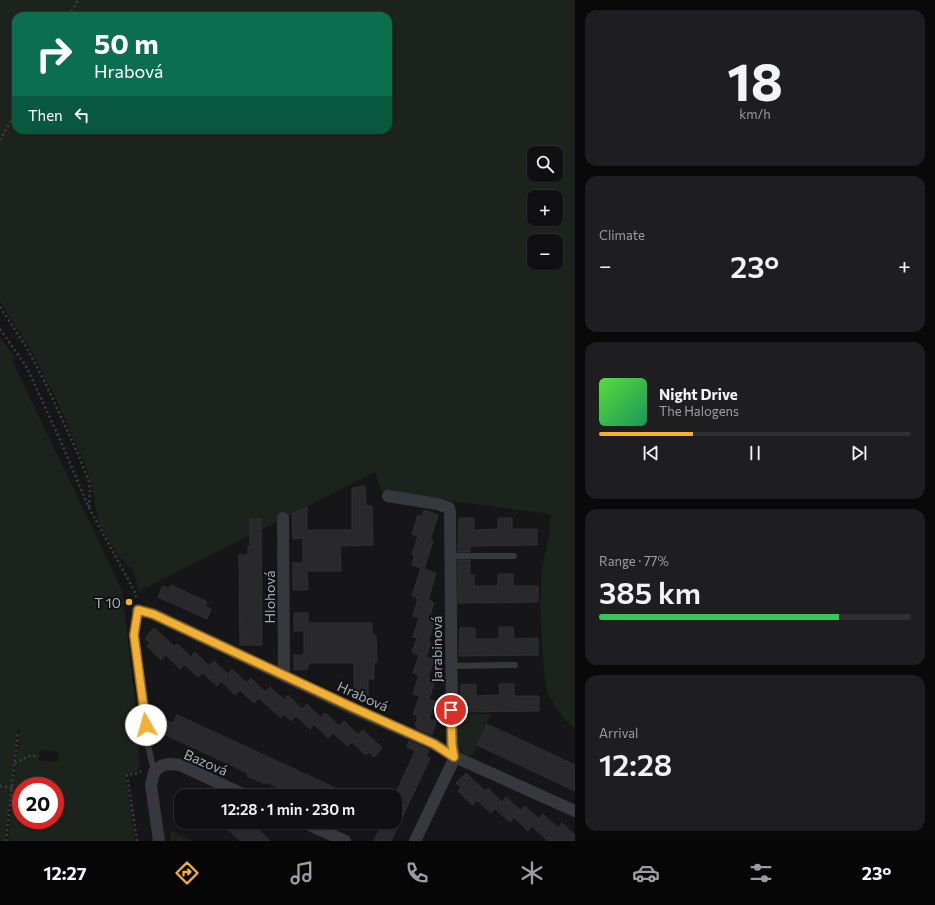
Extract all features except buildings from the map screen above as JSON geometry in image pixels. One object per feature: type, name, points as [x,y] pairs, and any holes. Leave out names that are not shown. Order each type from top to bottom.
[{"type":"street","name":"Jarabinová","points":[[388,496],[437,504],[449,508],[452,745],[454,757]]},
{"type":"street","name":"Hlohová","points":[[283,518],[284,676]]},
{"type":"street","name":"Hrabová","points":[[138,610],[153,614],[284,676],[434,744],[454,757],[575,811]]},
{"type":"street","points":[[415,841],[454,757]]},
{"type":"street","name":"Bazová","points":[[154,772],[161,766],[168,764],[180,765],[232,789]]},
{"type":"street","points":[[154,772],[151,784],[159,841]]},
{"type":"street","points":[[318,829],[344,841]]},
{"type":"lane","points":[[450,556],[514,556]]},
{"type":"lane","points":[[138,610],[134,635],[148,745],[154,772]]},
{"type":"lane","points":[[451,666],[514,665]]},
{"type":"path","points":[[71,12],[78,0]]},
{"type":"path","points":[[0,140],[12,119]]},
{"type":"path","points":[[0,306],[28,350],[44,380],[76,449],[89,482],[89,508]]},
{"type":"path","points":[[0,329],[26,366],[58,435],[89,508],[136,594],[138,610]]},
{"type":"path","points":[[13,777],[18,732]]},
{"type":"path","points":[[15,763],[29,756],[39,756]]},
{"type":"path","points":[[137,841],[127,775],[139,773],[143,766]]},
{"type":"path","points":[[0,786],[12,788],[6,841]]},
{"type":"shaded area","points":[[0,0],[575,0],[575,729],[563,717],[548,695],[544,675],[540,602],[542,568],[549,536],[551,514],[382,492],[375,472],[138,592],[132,569],[116,553],[98,521],[93,492],[86,466],[52,390],[31,351],[0,301]]},
{"type":"shaded area","points":[[0,337],[16,359],[12,360],[122,590],[139,734],[137,735],[140,766],[135,772],[125,774],[135,841],[8,841],[12,804],[9,803],[5,841],[0,841]],"holes":[[[40,750],[59,752],[58,762],[38,760]]]},
{"type":"shaded area","points":[[456,714],[491,714],[474,753],[470,756],[465,754],[458,745],[456,733]]},
{"type":"shaded area","points":[[170,830],[193,841],[171,841]]},
{"type":"place","name":"T 10","points":[[129,602]]},
{"type":"route","points":[[146,725],[134,635],[138,610],[153,614],[434,744],[454,757],[452,745],[451,710]]}]
